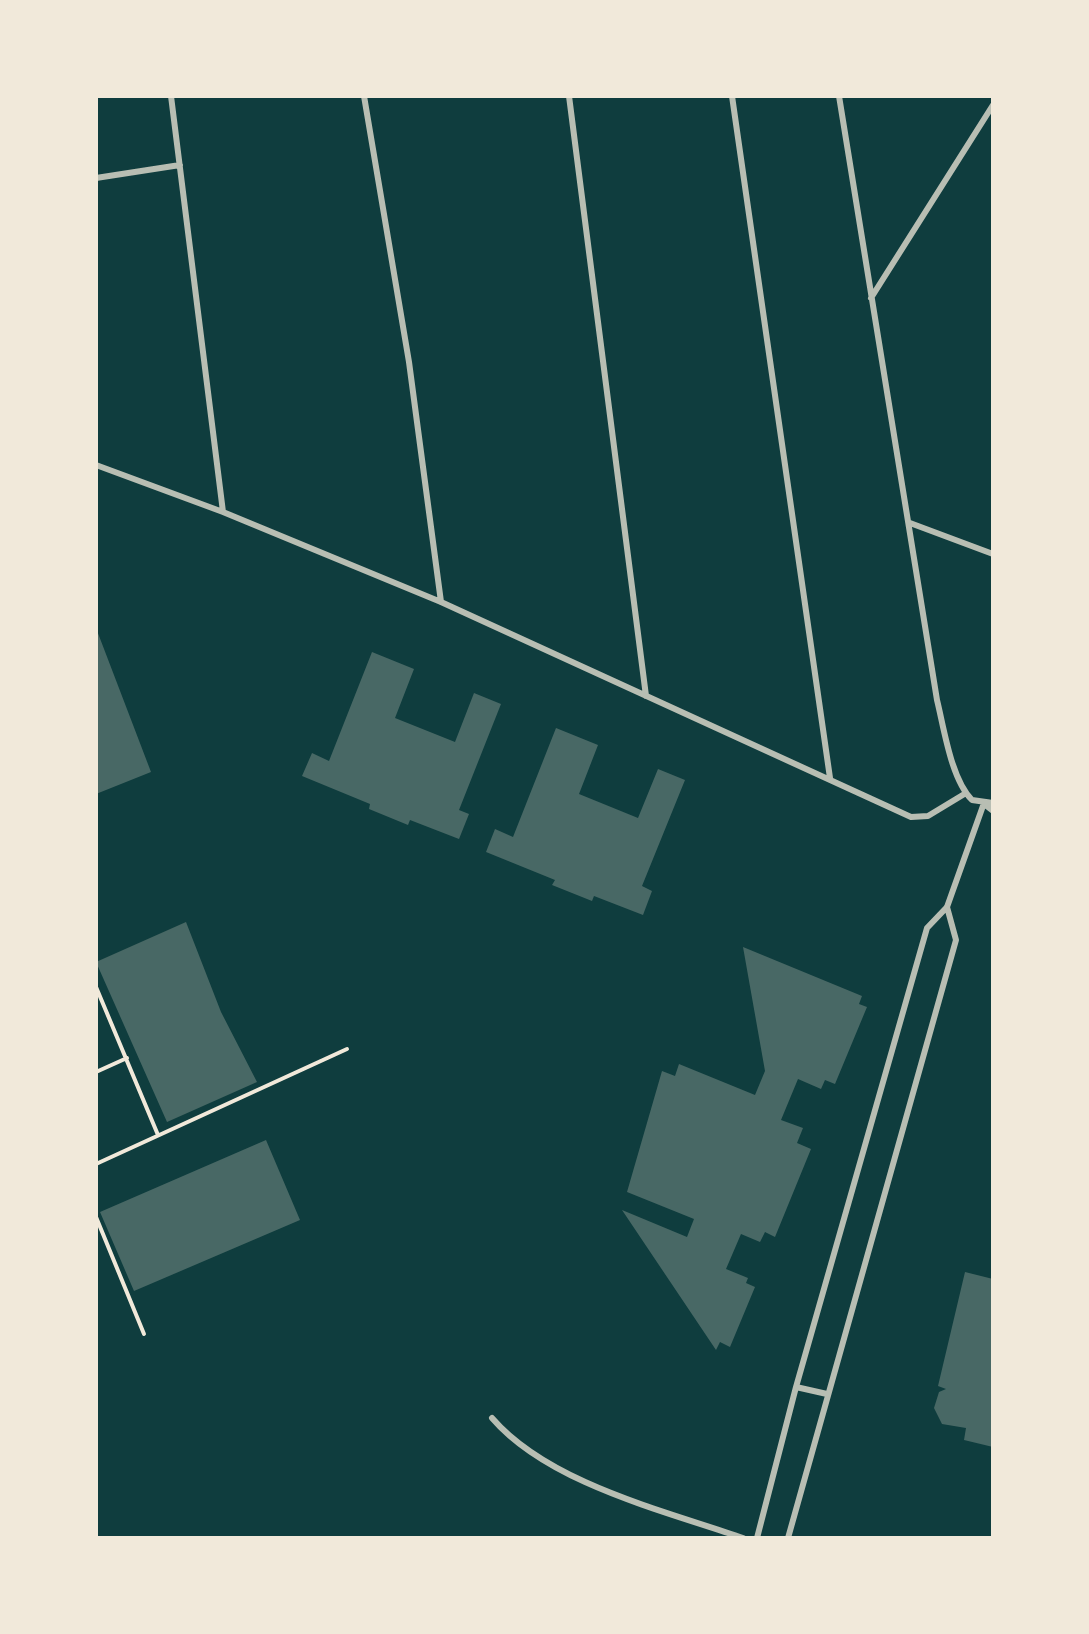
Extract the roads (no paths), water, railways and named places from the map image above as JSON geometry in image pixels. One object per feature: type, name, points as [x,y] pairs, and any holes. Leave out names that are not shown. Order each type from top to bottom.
[{"type":"street","points":[[171,96],[223,512]]},
{"type":"street","points":[[364,96],[409,362],[441,602]]},
{"type":"street","points":[[569,96],[646,696]]},
{"type":"street","points":[[732,96],[830,778]]},
{"type":"street","points":[[839,96],[937,700],[948,748],[966,793],[972,800],[993,803]]},
{"type":"street","points":[[871,298],[993,105]]},
{"type":"street","points":[[96,178],[180,165]]},
{"type":"street","points":[[96,465],[223,512],[441,602],[915,818],[928,816],[966,793]]},
{"type":"street","points":[[910,523],[993,554]]},
{"type":"street","points":[[984,803],[993,812]]},
{"type":"street","points":[[757,1538],[796,1387],[927,928],[948,907],[984,803]]},
{"type":"street","points":[[788,1538],[956,940],[948,907]]},
{"type":"street","points":[[796,1387],[827,1394]]},
{"type":"street","points":[[492,1418],[508,1438],[535,1458],[592,1485],[743,1538]]}]
